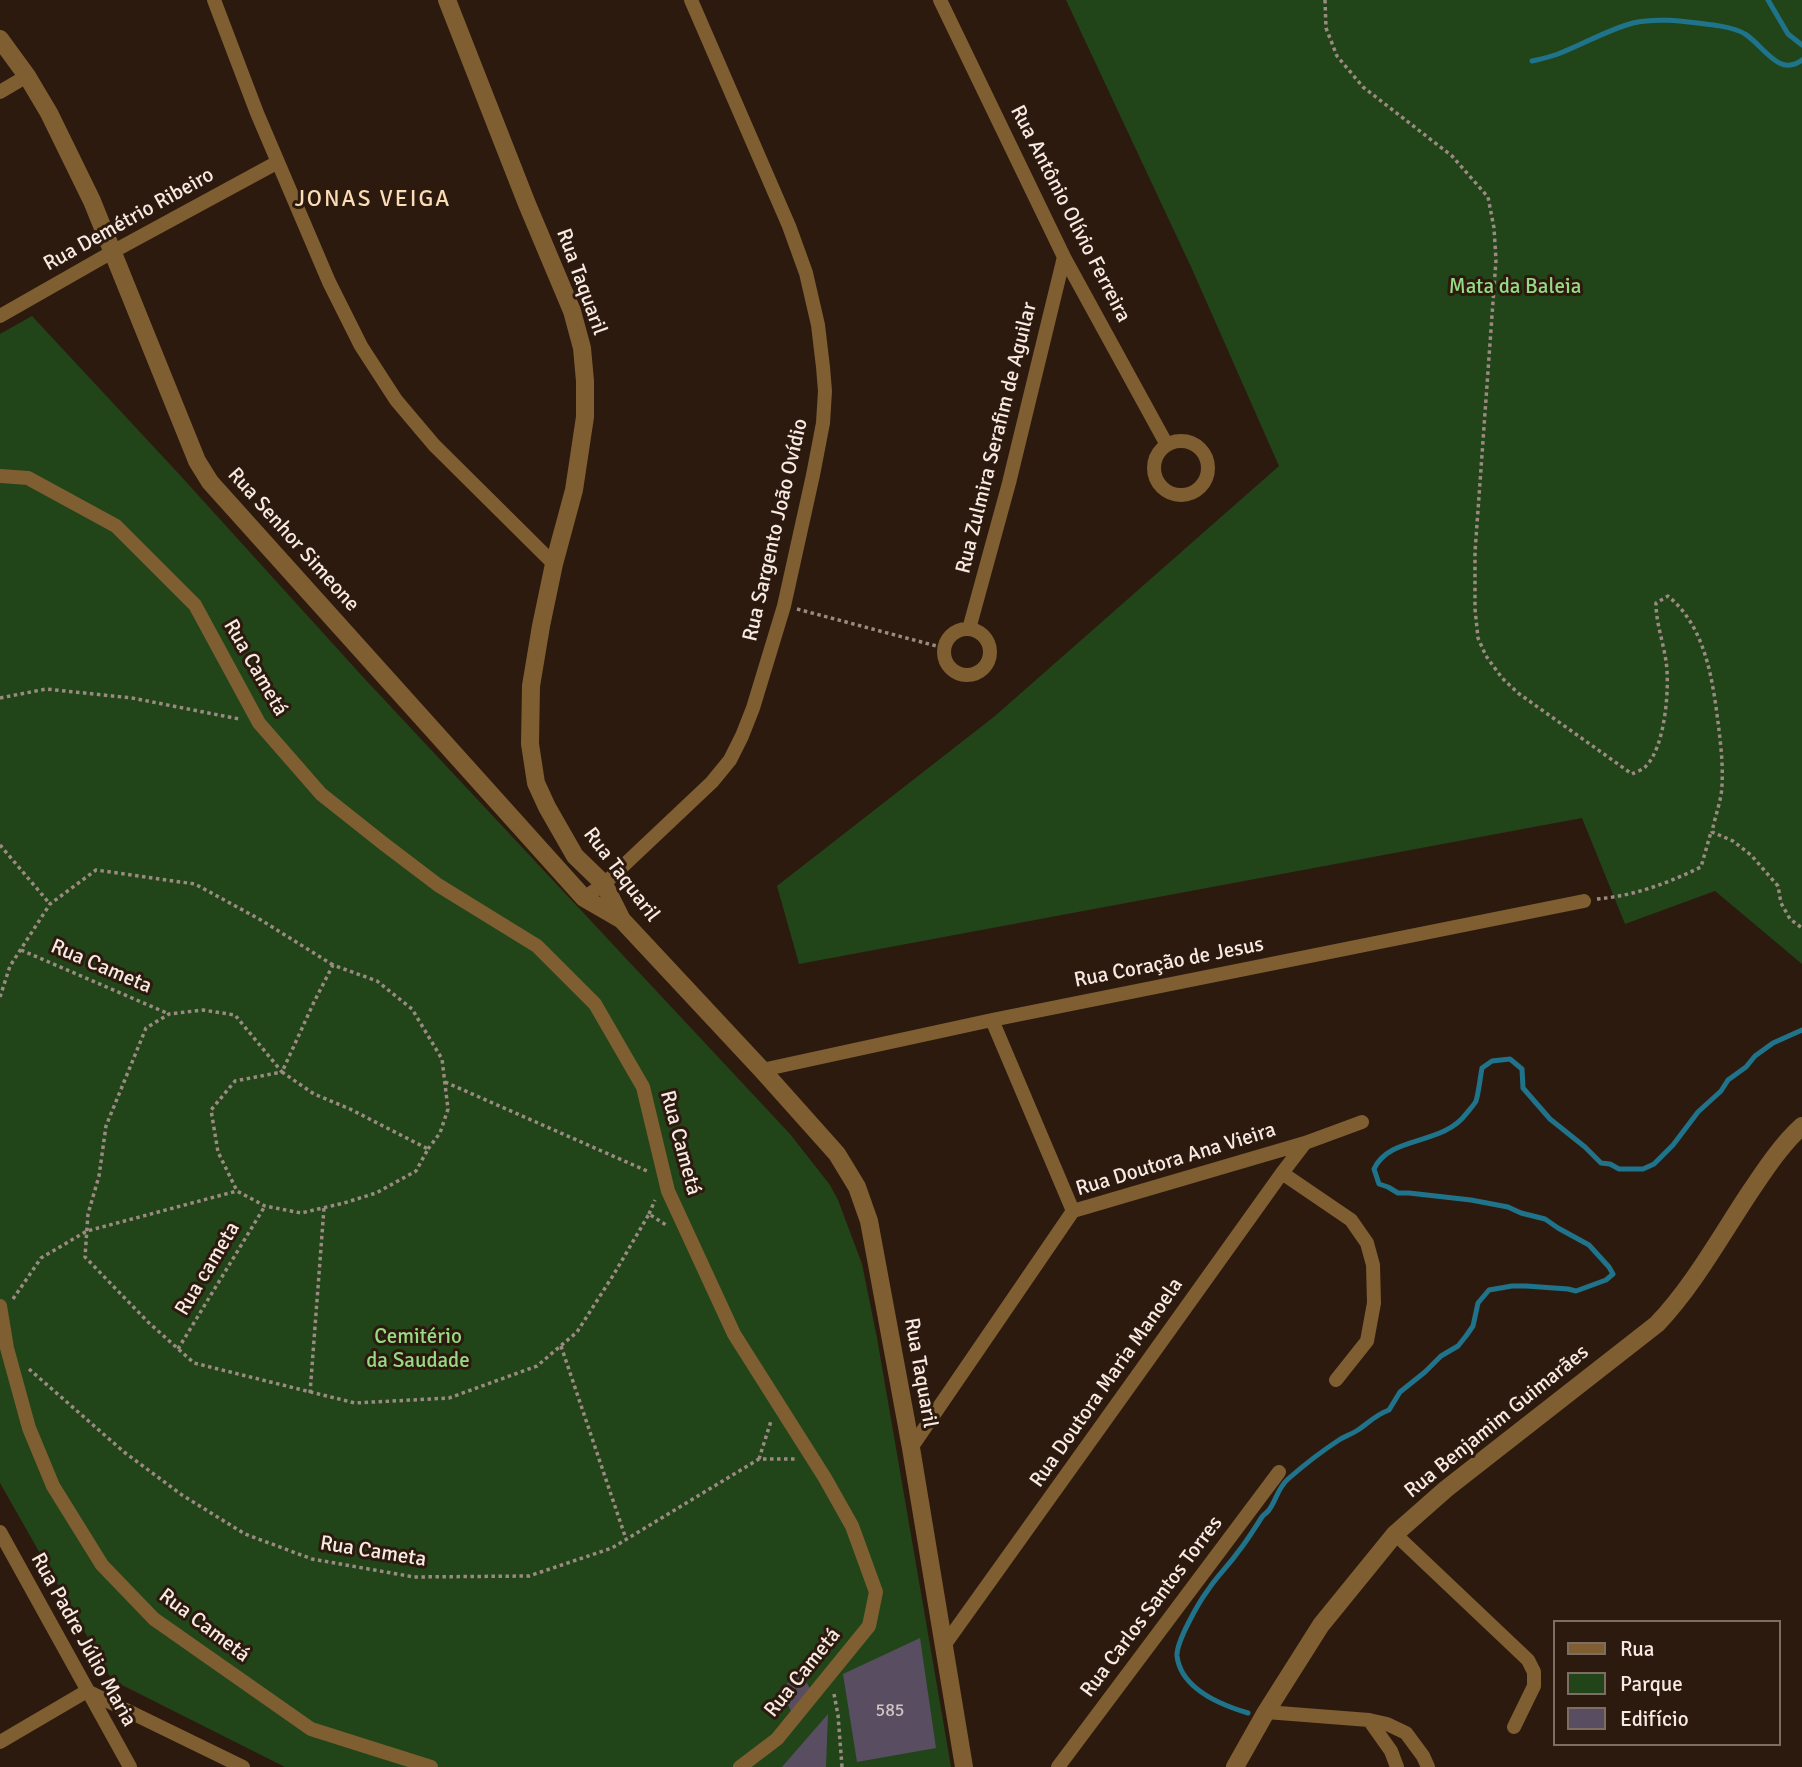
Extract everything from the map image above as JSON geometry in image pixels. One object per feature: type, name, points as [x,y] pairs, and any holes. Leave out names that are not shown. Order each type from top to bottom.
[{"type":"street","points":[[214,0],[257,113],[360,346],[396,400],[434,445],[554,564]]},
{"type":"street","name":"Rua Taquaril","points":[[447,0],[572,312],[582,348],[586,381],[585,416],[574,490],[554,564],[531,686],[530,744],[536,783],[575,856],[604,884],[622,920],[837,1154],[857,1187],[869,1221],[911,1448],[964,1767]]},
{"type":"street","name":"Rua Sargento João Ovídio","points":[[583,898],[604,884],[712,782],[730,760],[753,708],[784,606],[823,423],[824,379],[818,324],[806,274],[789,226],[691,0]]},
{"type":"street","name":"Rua Antônio Olívio Ferreira","points":[[940,0],[1064,257],[1167,445]]},
{"type":"street","name":"Rua Senhor Simeone","points":[[0,40],[27,76],[71,157],[114,251],[197,461],[210,482],[583,898],[622,920]]},
{"type":"street","points":[[0,92],[27,76]]},
{"type":"street","name":"Rua Demétrio Ribeiro","points":[[0,316],[278,162]]},
{"type":"street","name":"Rua Zulmira Serafim de Aguilar","points":[[969,629],[1009,483],[1064,257]]},
{"type":"street","name":"Rua Cametá","points":[[0,476],[28,478],[116,526],[195,605],[259,723],[321,794],[438,884],[537,946],[594,1004],[643,1087],[668,1191],[691,1241],[734,1334],[852,1526],[876,1592],[869,1626],[777,1739],[740,1767]]},
{"type":"street","points":[[960,629],[969,629],[984,636],[990,654],[985,667],[979,672],[963,675],[952,670],[947,664],[944,648],[953,633],[960,629]]},
{"type":"street","name":"Rua Coração de Jesus","points":[[762,1070],[992,1020],[1584,901]]},
{"type":"street","points":[[992,1020],[1073,1211]]},
{"type":"street","name":"Rua Doutora Ana Vieira","points":[[911,1448],[1073,1211],[1305,1143],[1362,1122]]},
{"type":"street","name":"Rua Benjamim Guimarães","points":[[1235,1767],[1321,1625],[1395,1534],[1446,1489],[1657,1324],[1677,1302],[1760,1175],[1802,1126]]},
{"type":"street","name":"Rua Doutora Maria Manoela","points":[[943,1647],[1305,1143]]},
{"type":"street","points":[[1282,1173],[1351,1220],[1367,1243],[1373,1265],[1374,1303],[1367,1341],[1336,1380]]},
{"type":"street","name":"Rua Cametá","points":[[1,1311],[8,1350],[29,1428],[53,1486],[102,1565],[153,1619],[311,1729],[431,1767]]},
{"type":"street","name":"Rua Carlos Santos Torres","points":[[1058,1767],[1279,1472]]},
{"type":"street","name":"Rua Padre Júlio Maria","points":[[0,1532],[130,1767]]},
{"type":"street","points":[[1395,1534],[1528,1660],[1534,1672],[1534,1686],[1514,1727]]},
{"type":"street","points":[[0,1742],[87,1691],[243,1767]]},
{"type":"street","points":[[1266,1712],[1369,1720],[1387,1724],[1406,1732],[1428,1767]]},
{"type":"street","points":[[1369,1720],[1391,1751],[1397,1767]]},
{"type":"path","points":[[1325,0],[1326,28],[1337,56],[1363,87],[1452,156],[1488,197],[1496,260],[1475,552],[1478,638],[1486,656],[1502,678],[1518,692],[1632,774],[1646,767],[1658,748],[1664,716],[1667,664],[1656,617],[1656,603],[1668,596],[1679,605],[1700,640],[1713,685],[1722,786],[1701,867],[1672,881],[1641,891],[1614,898],[1584,901]]},
{"type":"path","points":[[784,606],[944,648]]},
{"type":"path","points":[[0,698],[46,689],[132,698],[259,723]]},
{"type":"path","points":[[1712,831],[1733,841],[1751,855],[1778,886],[1781,903],[1790,919],[1802,929]]},
{"type":"path","points":[[0,845],[50,904]]},
{"type":"path","points":[[0,997],[10,966],[50,904],[96,870],[195,884],[261,920],[333,965],[377,981],[412,1009],[442,1059],[445,1082],[448,1109],[440,1133],[428,1149]]},
{"type":"path","name":"Rua Cameta","points":[[21,950],[169,1014]]},
{"type":"path","points":[[282,1072],[333,965]]},
{"type":"path","name":"Rua Cameta","points":[[282,1072],[236,1081],[211,1110],[218,1152],[237,1191],[265,1206],[301,1213],[376,1193],[415,1171],[428,1149],[350,1109],[314,1094],[282,1072],[235,1015],[203,1010],[169,1014],[146,1028],[106,1126],[99,1176],[88,1214],[85,1257],[148,1322],[194,1363],[355,1403],[449,1398],[537,1366],[577,1332],[649,1214],[665,1179]]},
{"type":"path","points":[[445,1082],[665,1179]]},
{"type":"path","name":"Rua Cameta","points":[[1,1311],[41,1258],[87,1231],[237,1191]]},
{"type":"path","name":"Rua cameta","points":[[178,1349],[265,1206]]},
{"type":"path","points":[[310,1393],[324,1208]]},
{"type":"path","points":[[649,1214],[691,1241]]},
{"type":"path","points":[[561,1346],[626,1539]]},
{"type":"path","name":"Rua Cameta","points":[[8,1350],[124,1452],[182,1495],[245,1534],[312,1559],[414,1577],[529,1576],[612,1548],[759,1459]]},
{"type":"path","points":[[776,1402],[759,1459],[813,1460]]},
{"type":"path","points":[[830,1674],[838,1716],[842,1767]]},
{"type":"green space","name":"Mata da Baleia","points":[[1066,0],[1802,0],[1802,964],[1715,891],[1625,924],[1582,818],[799,964],[777,886],[995,716],[1279,466],[1192,269]]},
{"type":"green space","name":"Cemitério da Saudade","points":[[32,316],[363,677],[790,1134],[830,1185],[862,1264],[951,1767],[285,1767],[112,1680],[0,1483],[0,334]]},
{"type":"building","points":[[920,1638],[936,1748],[857,1762],[843,1674]]},
{"type":"building","points":[[801,1673],[812,1692],[793,1715],[780,1689]]},
{"type":"building","points":[[828,1714],[826,1767],[782,1767]]},
{"type":"waterway","points":[[1768,0],[1788,34],[1802,45]]},
{"type":"waterway","points":[[1532,61],[1558,54],[1623,26],[1663,20],[1734,29],[1752,39],[1779,63],[1794,65],[1802,60]]},
{"type":"waterway","points":[[1248,1713],[1215,1700],[1194,1686],[1180,1668],[1177,1656],[1180,1641],[1204,1596],[1269,1510],[1284,1483],[1333,1444],[1389,1410],[1400,1392],[1441,1356],[1458,1346],[1473,1326],[1478,1303],[1489,1290],[1526,1286],[1576,1291],[1606,1280],[1613,1274],[1589,1245],[1545,1219],[1508,1207],[1471,1200],[1398,1193],[1379,1184],[1374,1169],[1382,1158],[1404,1145],[1456,1124],[1476,1101],[1482,1068],[1492,1061],[1510,1059],[1522,1069],[1523,1088],[1550,1119],[1601,1163],[1619,1169],[1643,1169],[1654,1164],[1673,1145],[1698,1112],[1755,1056],[1773,1043],[1802,1030]]},
{"type":"district","name":"JONAS VEIGA","points":[[373,200]]}]
